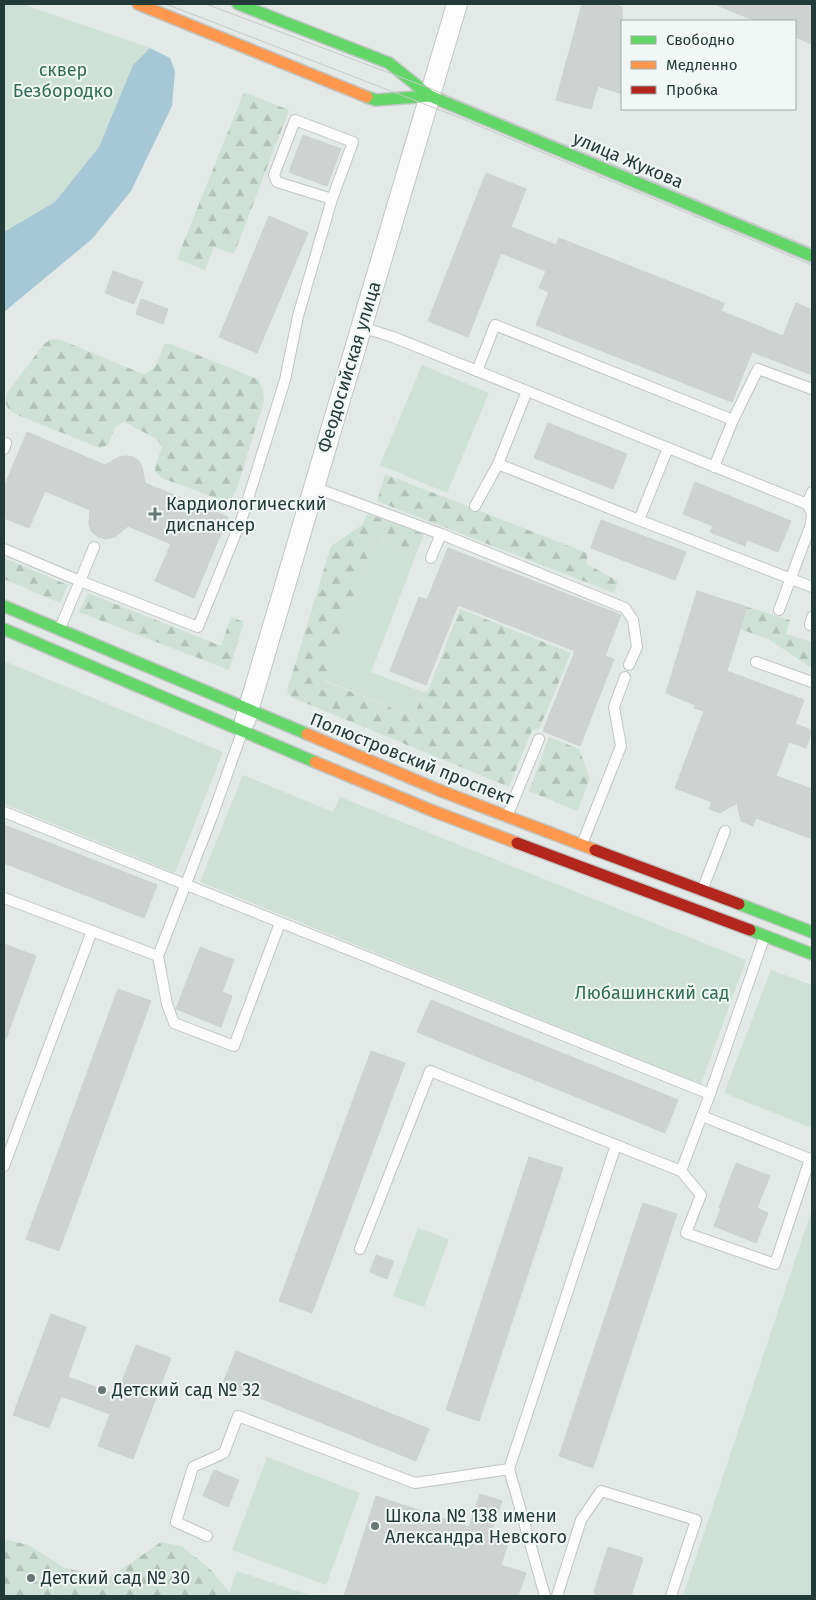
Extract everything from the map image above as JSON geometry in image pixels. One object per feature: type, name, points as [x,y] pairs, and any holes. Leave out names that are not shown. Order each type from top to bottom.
[{"type":"main road","name":"улица Жукова","points":[[138,4],[376,100],[430,96]]},
{"type":"main road","name":"улица Жукова","points":[[238,4],[389,63],[430,96],[812,256]]},
{"type":"main road","name":"Полюстровский проспект","points":[[4,606],[55,640],[243,731],[416,804],[581,845],[812,932]]},
{"type":"main road","name":"Полюстровский проспект","points":[[4,629],[55,640],[248,710],[441,791],[574,864],[812,954]]},
{"type":"street","name":"Феодосийская улица","points":[[243,731],[313,487],[457,4]]},
{"type":"lane","points":[[4,549],[198,627],[242,518],[285,380],[298,316],[332,200],[354,142],[295,120],[274,175],[277,182],[332,200]]},
{"type":"lane","points":[[477,371],[496,325],[733,420]]},
{"type":"lane","points":[[361,327],[393,337],[807,504],[812,513],[811,524],[780,610]]},
{"type":"lane","points":[[714,467],[733,420],[758,369],[812,389]]},
{"type":"lane","points":[[475,506],[498,464],[527,391]]},
{"type":"lane","points":[[638,520],[668,448]]},
{"type":"lane","points":[[498,464],[812,587]]},
{"type":"lane","points":[[313,487],[441,534],[625,608],[633,620],[637,647],[629,665]]},
{"type":"lane","points":[[807,504],[812,492]]},
{"type":"lane","points":[[431,558],[441,534]]},
{"type":"lane","points":[[55,640],[94,547]]},
{"type":"lane","points":[[756,662],[812,682]]},
{"type":"lane","points":[[574,864],[621,746],[614,707],[625,677]]},
{"type":"lane","points":[[243,731],[214,814],[158,956],[166,1004],[174,1023],[234,1046],[280,922]]},
{"type":"lane","points":[[503,826],[539,739]]},
{"type":"lane","points":[[4,812],[710,1094]]},
{"type":"lane","points":[[695,910],[725,831]]},
{"type":"lane","points":[[4,898],[158,956]]},
{"type":"lane","points":[[681,1171],[772,917]]},
{"type":"lane","points":[[4,1166],[92,931]]},
{"type":"lane","points":[[360,1249],[430,1071],[681,1171],[701,1195],[686,1233],[775,1264],[810,1159],[702,1116]]},
{"type":"lane","points":[[544,1596],[509,1469],[616,1145]]},
{"type":"lane","points":[[207,1536],[176,1522],[193,1467],[224,1453],[238,1416],[415,1483],[509,1469]]},
{"type":"lane","points":[[557,1596],[581,1520],[601,1491],[696,1520],[671,1596]]},
{"type":"green space","name":"сквер Безбородко","points":[[4,4],[22,4],[150,48],[133,65],[99,147],[55,203],[4,232]]},
{"type":"green space","points":[[244,92],[289,110],[234,254],[214,247],[205,270],[177,259]]},
{"type":"green space","points":[[51,339],[61,340],[143,374],[155,366],[165,344],[171,344],[259,380],[264,401],[236,491],[231,499],[221,500],[162,478],[155,471],[162,447],[157,439],[124,422],[115,427],[108,445],[100,448],[12,412],[6,405],[7,393],[44,344]]},
{"type":"green space","points":[[422,365],[489,393],[447,493],[380,465]]},
{"type":"green space","points":[[385,474],[587,553],[587,564],[618,581],[614,593],[377,501]]},
{"type":"green space","points":[[367,514],[424,534],[417,552],[374,539],[324,681],[414,717],[423,692],[428,691],[460,609],[571,653],[539,729],[532,730],[509,787],[291,697],[287,691],[331,546],[362,525]]},
{"type":"green space","points":[[374,539],[417,552],[371,672],[423,692],[414,717],[324,680]]},
{"type":"green space","points":[[4,558],[68,585],[60,603],[4,579]]},
{"type":"green space","points":[[88,593],[221,646],[231,617],[244,622],[229,670],[79,612]]},
{"type":"green space","points":[[747,607],[790,620],[786,634],[812,642],[812,668],[768,639],[740,629]]},
{"type":"green space","points":[[4,661],[223,752],[175,873],[4,804]]},
{"type":"green space","points":[[549,737],[579,749],[590,779],[577,811],[529,791]]},
{"type":"green space","name":"Любашинский сад","points":[[243,775],[333,812],[340,797],[746,960],[701,1084],[200,882]]},
{"type":"green space","name":"Любашинский сад","points":[[771,970],[812,985],[812,1128],[724,1093]]},
{"type":"green space","points":[[812,1209],[812,1596],[683,1596]]},
{"type":"green space","points":[[418,1228],[449,1239],[424,1307],[393,1296]]},
{"type":"green space","points":[[267,1457],[360,1493],[326,1585],[232,1550]]},
{"type":"green space","points":[[4,1539],[28,1545],[65,1568],[109,1578],[161,1542],[183,1547],[212,1571],[230,1593],[228,1596],[4,1596]]},
{"type":"green space","points":[[237,1571],[312,1596],[228,1596]]},
{"type":"water","points":[[150,48],[170,58],[175,71],[172,106],[131,191],[92,239],[4,312],[4,232],[55,202],[99,147],[133,65]]},
{"type":"building","points":[[582,4],[619,4],[618,6],[622,7],[621,94],[598,86],[591,109],[556,100]]},
{"type":"building","points":[[714,4],[812,4],[812,44],[796,37],[796,20],[754,20]]},
{"type":"building","points":[[303,135],[341,149],[327,186],[289,172]]},
{"type":"building","points":[[486,173],[526,189],[511,227],[556,245],[559,238],[724,303],[721,311],[783,336],[796,303],[812,310],[812,375],[752,352],[732,402],[536,325],[549,292],[539,288],[546,271],[501,253],[468,337],[428,321]]},
{"type":"building","points":[[269,216],[308,233],[257,353],[219,337]]},
{"type":"building","points":[[113,271],[143,282],[134,304],[105,293]]},
{"type":"building","points":[[141,299],[168,309],[163,324],[136,314]]},
{"type":"building","points":[[548,423],[627,454],[613,489],[534,458]]},
{"type":"building","name":"Кардиологический диспансер","points":[[27,432],[105,465],[119,457],[133,457],[139,461],[142,467],[145,483],[228,517],[194,598],[155,581],[171,544],[128,526],[115,537],[106,539],[98,537],[91,531],[89,524],[90,510],[45,491],[29,528],[4,518],[4,487]]},
{"type":"building","points":[[695,482],[791,521],[778,552],[747,540],[745,546],[710,532],[713,526],[683,514]]},
{"type":"building","points":[[601,520],[686,552],[675,580],[591,548]]},
{"type":"building","points":[[448,548],[621,615],[605,656],[614,659],[580,746],[543,731],[575,651],[458,605],[426,685],[390,671],[419,597],[427,600]]},
{"type":"building","points":[[697,591],[747,607],[727,671],[804,700],[795,724],[812,730],[806,748],[789,742],[776,776],[812,789],[812,839],[756,818],[753,826],[741,821],[737,803],[720,813],[709,809],[712,802],[675,788],[704,711],[694,708],[695,705],[666,693]]},
{"type":"building","points":[[4,825],[157,885],[144,918],[4,863]]},
{"type":"building","points":[[4,944],[36,956],[6,1039],[4,1039]]},
{"type":"building","points":[[200,947],[234,960],[222,992],[232,996],[221,1027],[176,1009]]},
{"type":"building","points":[[118,989],[151,1001],[59,1251],[26,1239]]},
{"type":"building","points":[[431,1000],[678,1100],[665,1133],[417,1032]]},
{"type":"building","points":[[371,1051],[405,1063],[312,1313],[279,1301]]},
{"type":"building","points":[[529,1157],[563,1168],[479,1421],[446,1410]]},
{"type":"building","points":[[736,1163],[770,1176],[757,1208],[768,1213],[756,1243],[714,1226]]},
{"type":"building","points":[[643,1203],[677,1214],[593,1468],[559,1456]]},
{"type":"building","points":[[376,1255],[394,1261],[387,1279],[370,1272]]},
{"type":"building","points":[[51,1314],[86,1327],[68,1377],[117,1395],[136,1345],[171,1358],[133,1459],[98,1446],[110,1414],[61,1396],[49,1428],[13,1415]]},
{"type":"building","points":[[236,1351],[429,1429],[416,1461],[223,1383]]},
{"type":"building","points":[[214,1470],[239,1480],[228,1507],[203,1496]]},
{"type":"building","points":[[480,1494],[502,1501],[491,1534],[509,1540],[501,1565],[526,1573],[518,1596],[344,1596],[376,1496],[469,1527]]},
{"type":"building","points":[[608,1547],[643,1558],[631,1596],[595,1596],[596,1593],[594,1592]]},
{"type":"tram line","points":[[166,4],[458,117],[812,265]]},
{"type":"tram line","points":[[206,4],[432,89],[812,248]]},
{"type":"traffic: fast","points":[[238,4],[389,63],[430,96],[812,256]]},
{"type":"traffic: fast","points":[[367,97],[376,100],[430,96]]},
{"type":"traffic: fast","points":[[4,606],[307,734]]},
{"type":"traffic: fast","points":[[4,629],[315,762]]},
{"type":"traffic: fast","points":[[739,904],[812,932]]},
{"type":"traffic: fast","points":[[750,930],[812,954]]},
{"type":"traffic: slow","points":[[138,4],[367,97]]},
{"type":"traffic: slow","points":[[307,734],[441,791],[595,850]]},
{"type":"traffic: slow","points":[[315,762],[433,811],[517,843]]},
{"type":"traffic: jam","points":[[517,843],[750,930]]},
{"type":"traffic: jam","points":[[595,850],[739,904]]},
{"type":"place","name":"Кардиологический диспансер","points":[[155,514]]},
{"type":"place","name":"Детский сад № 32","points":[[102,1390]]},
{"type":"place","name":"Школа № 138 имени Александра Невского","points":[[375,1526]]},
{"type":"place","name":"Детский сад № 30","points":[[31,1578]]}]
